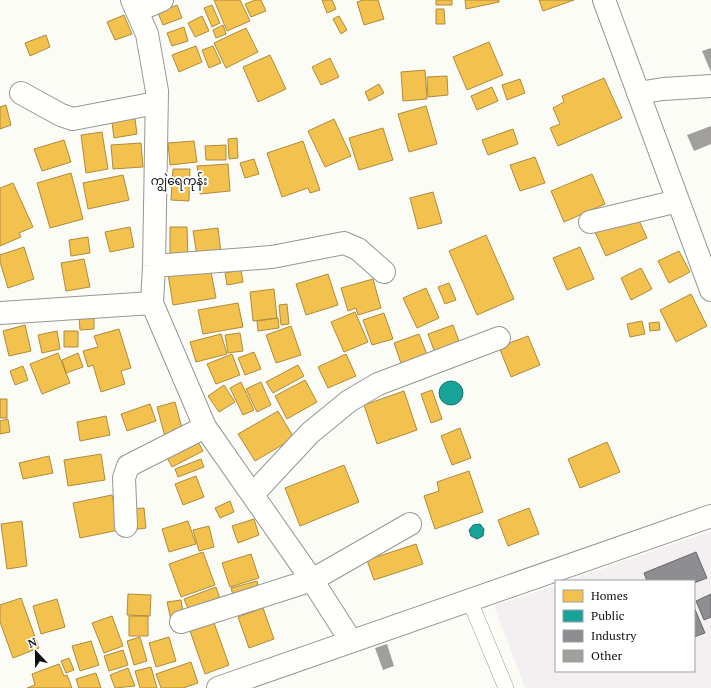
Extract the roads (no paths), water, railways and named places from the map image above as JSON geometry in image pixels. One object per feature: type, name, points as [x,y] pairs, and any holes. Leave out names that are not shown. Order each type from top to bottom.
[{"type":"street","points":[[162,0],[135,6],[147,34],[157,91],[152,304],[205,427],[312,580],[351,641]]},
{"type":"street","points":[[604,0],[711,290]]},
{"type":"street","points":[[638,93],[663,89],[711,86]]},
{"type":"street","points":[[21,93],[61,115],[73,119],[156,104]]},
{"type":"street","points":[[590,222],[678,201]]},
{"type":"street","points":[[154,266],[272,257],[344,243],[358,249],[384,272]]},
{"type":"street","points":[[0,313],[152,304]]},
{"type":"street","points":[[253,494],[310,433],[349,401],[378,384],[498,338]]},
{"type":"street","points":[[126,526],[124,478],[128,466],[205,427]]},
{"type":"street","points":[[224,687],[351,641],[711,516]]},
{"type":"street","points":[[181,622],[312,580],[410,524]]},
{"type":"lane","points":[[469,600],[506,688]]},
{"type":"district","name":"ကျွဲရေကုန်း","points":[[179,180]]}]
